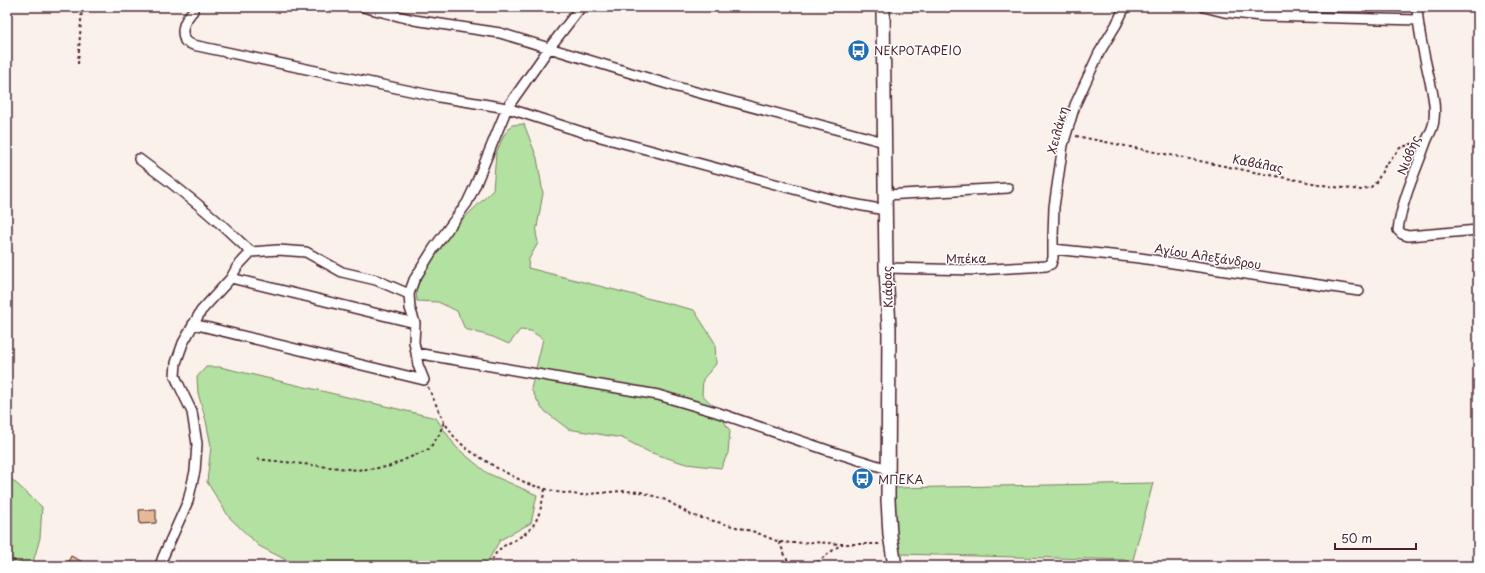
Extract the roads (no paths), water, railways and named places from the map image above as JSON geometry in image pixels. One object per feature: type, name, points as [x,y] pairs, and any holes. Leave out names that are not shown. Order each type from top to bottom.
[{"type":"street","points":[[363,7],[414,20],[500,33],[550,47],[676,87],[884,142]]},
{"type":"street","points":[[193,324],[424,380],[418,366],[414,342],[415,323],[410,308],[409,294],[414,280],[434,248],[466,203],[475,186],[507,108],[550,47],[581,7]]},
{"type":"street","name":"Κιάφας","points":[[883,7],[886,268],[889,329],[888,500],[891,544],[895,566]]},
{"type":"street","name":"Χειλάκη","points":[[1046,266],[1053,261],[1056,194],[1063,145],[1075,105],[1099,53],[1125,7]]},
{"type":"street","points":[[1204,7],[1224,12],[1261,16],[1418,20]]},
{"type":"street","name":"Νιόβης","points":[[1417,7],[1418,20],[1435,111],[1432,130],[1409,185],[1398,230],[1402,234],[1408,236],[1478,230]]},
{"type":"street","points":[[193,11],[187,18],[182,34],[186,41],[193,44],[439,97],[507,108],[582,132],[651,151],[842,202],[885,210]]},
{"type":"street","points":[[139,159],[234,236],[250,252]]},
{"type":"street","points":[[885,195],[1008,188]]},
{"type":"street","name":"Αγίου Αλεξάνδρου","points":[[1053,249],[1140,258],[1359,291]]},
{"type":"street","points":[[160,566],[188,501],[195,471],[197,444],[195,425],[192,412],[175,376],[176,363],[183,343],[201,311],[230,278],[250,252],[278,250],[306,252],[342,272],[376,280],[409,294]]},
{"type":"street","name":"Μπέκα","points":[[886,268],[976,270],[1046,266]]},
{"type":"street","points":[[230,278],[415,323]]},
{"type":"street","points":[[416,353],[658,395],[716,412],[888,469]]},
{"type":"place","name":"ΝΕΚΡΟΤΑΦΕΙΟ","points":[[859,50]]},
{"type":"place","name":"ΜΠΕΚΑ","points":[[863,479]]}]
